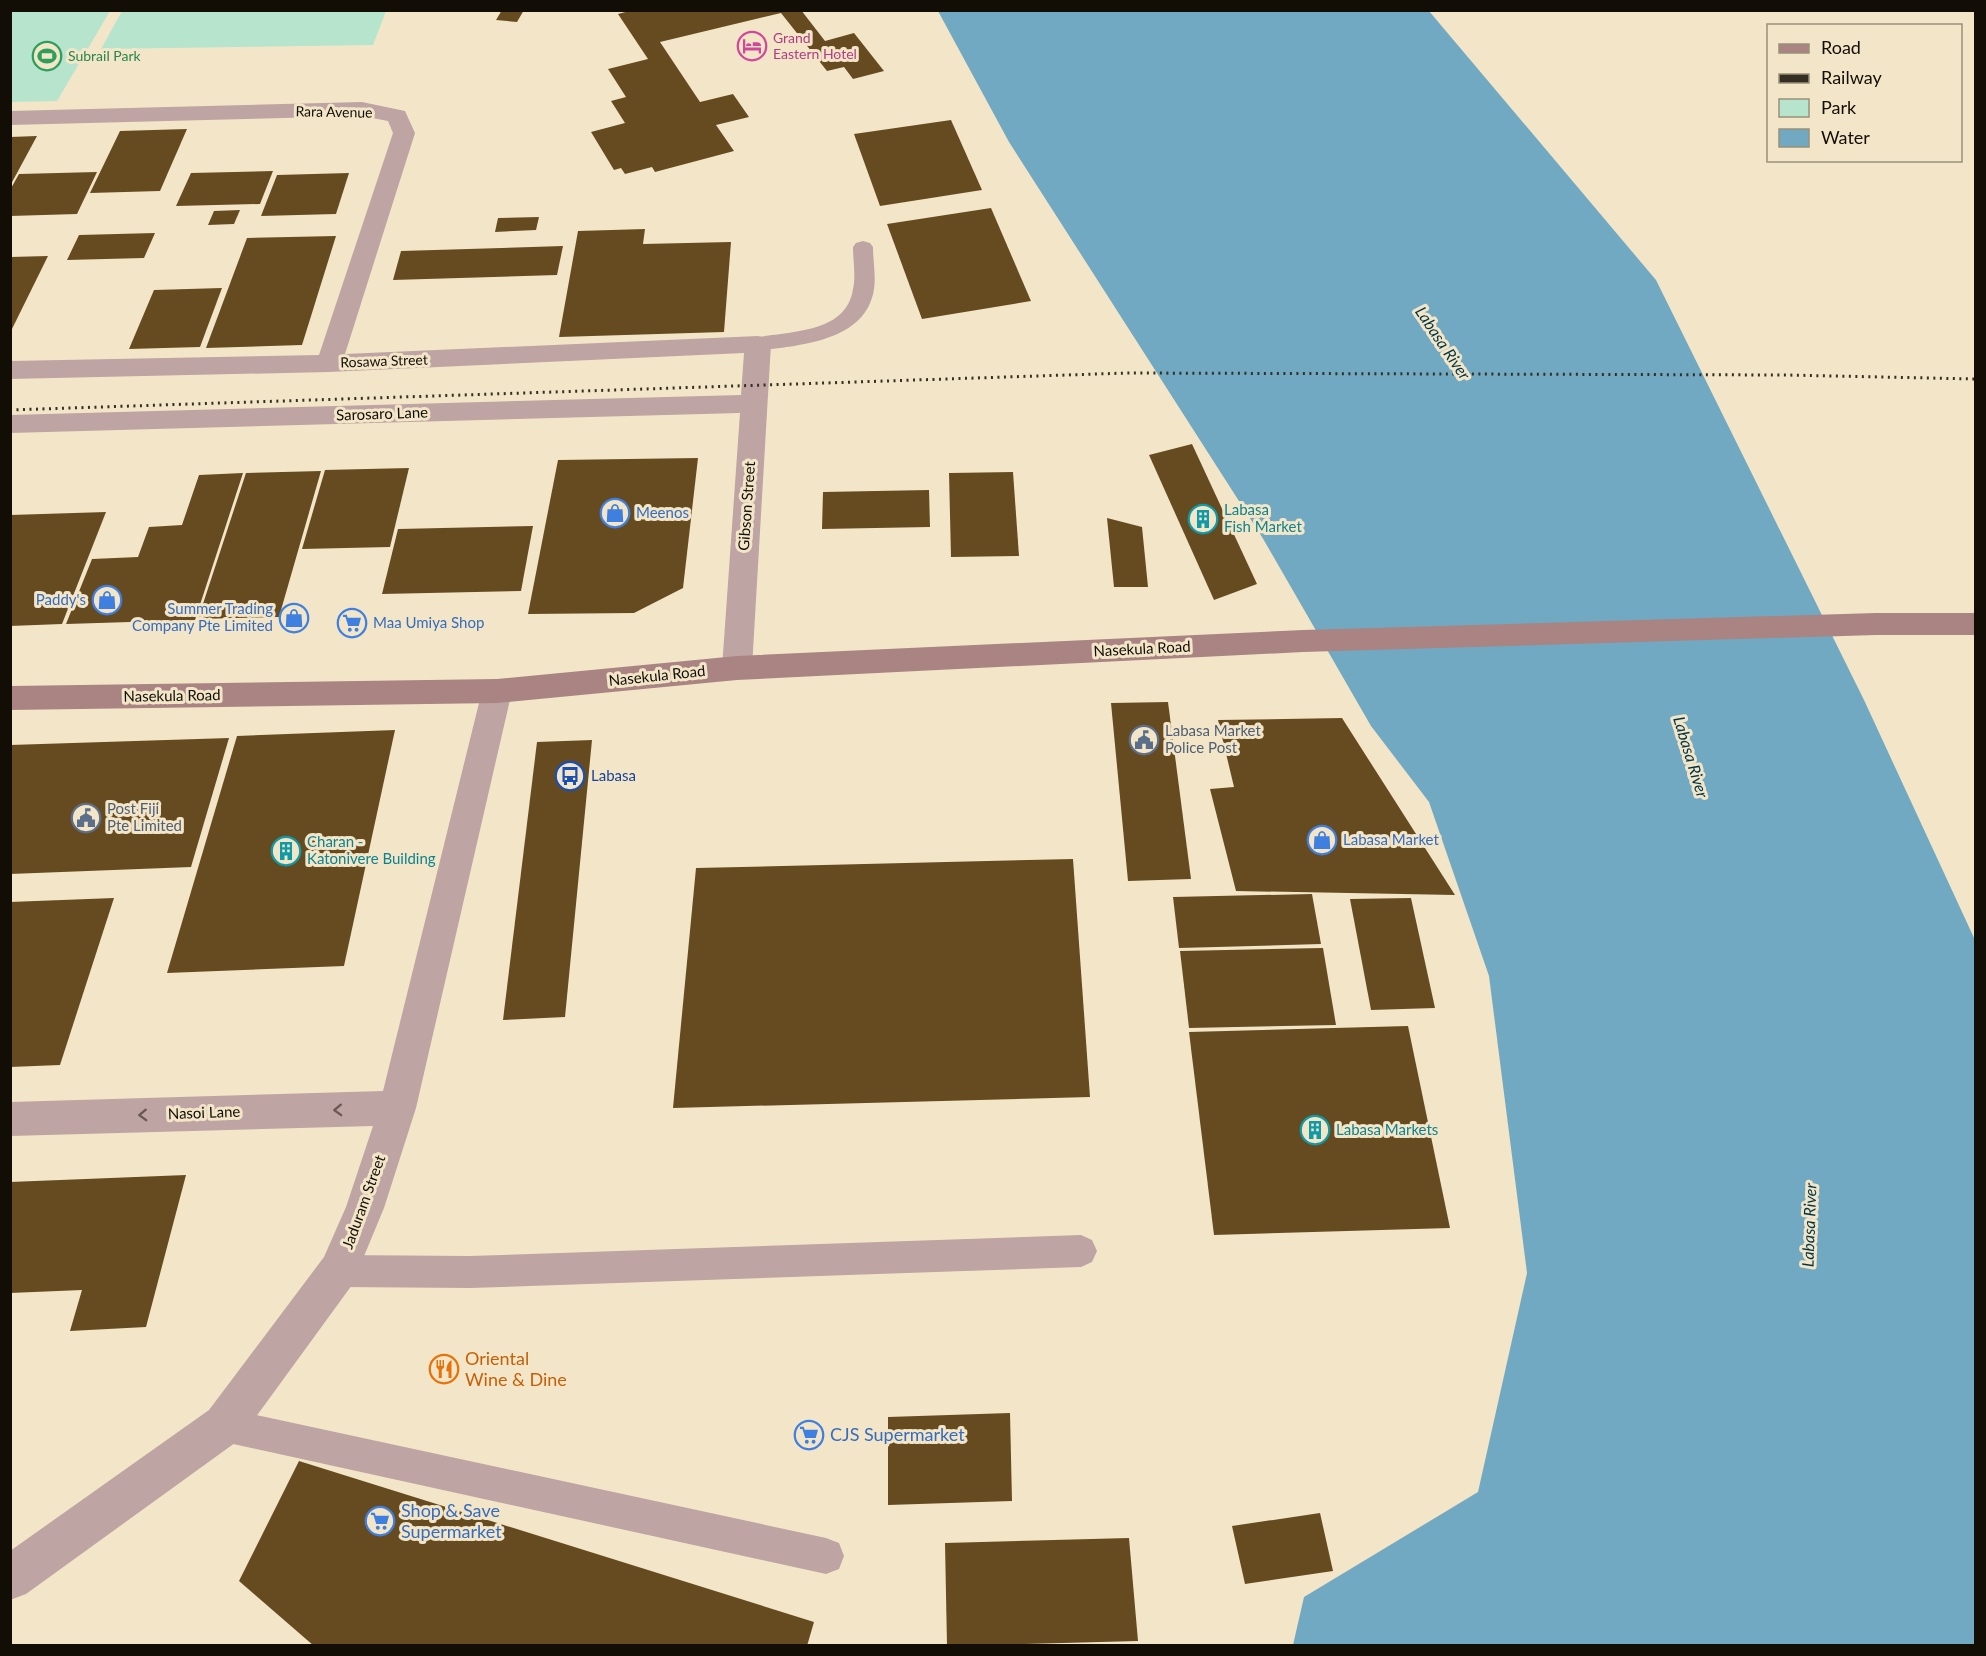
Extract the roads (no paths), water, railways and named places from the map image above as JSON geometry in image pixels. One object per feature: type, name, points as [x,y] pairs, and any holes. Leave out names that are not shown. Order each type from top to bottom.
[{"type":"main road","name":"Nasekula Road","points":[[10,698],[497,691],[737,668],[1303,641],[1875,624],[1976,624]]},
{"type":"street","name":"Rara Avenue","points":[[10,118],[362,109],[397,116],[404,133],[329,363]]},
{"type":"street","name":"Rosawa Street","points":[[10,370],[329,363],[758,344]]},
{"type":"street","name":"Gibson Street","points":[[737,668],[758,344]]},
{"type":"street","name":"Sarosaro Lane","points":[[10,424],[754,404]]},
{"type":"street","name":"Jaduram Street","points":[[10,1578],[224,1425],[338,1271],[365,1208],[397,1108],[497,691]]},
{"type":"street","name":"Nasoi Lane","points":[[10,1119],[397,1108]]},
{"type":"lane","points":[[758,344],[827,332],[853,315],[863,292],[863,247]]},
{"type":"lane","points":[[338,1271],[470,1272],[1082,1251]]},
{"type":"lane","points":[[224,1425],[826,1556]]},
{"type":"water","name":"Labasa River","points":[[938,11],[1429,11],[1656,280],[1864,700],[1975,940],[1975,1645],[1293,1645],[1304,1597],[1478,1492],[1527,1273],[1489,976],[1429,802],[1371,726],[1262,537],[1009,142]]},
{"type":"railway","points":[[10,410],[1127,373],[1786,375],[1976,379]]},
{"type":"place","name":"Grand Eastern Hotel","points":[[752,46]]},
{"type":"place","name":"Subrail Park","points":[[47,56]]},
{"type":"place","name":"Meenos","points":[[615,513]]},
{"type":"place","name":"Labasa Fish Market","points":[[1203,519]]},
{"type":"place","name":"Paddy's","points":[[107,600]]},
{"type":"place","name":"Summer Trading Company Pte Limited","points":[[294,618]]},
{"type":"place","name":"Maa Umiya Shop","points":[[352,623]]},
{"type":"place","name":"Labasa Market Police Post","points":[[1144,740]]},
{"type":"place","name":"Labasa","points":[[570,776]]},
{"type":"place","name":"Post Fiji Pte Limited","points":[[86,818]]},
{"type":"place","name":"Labasa Market","points":[[1322,840]]},
{"type":"place","name":"Charan - Katonivere Building","points":[[286,851]]},
{"type":"place","name":"Labasa Markets","points":[[1315,1130]]},
{"type":"place","name":"Oriental Wine & Dine","points":[[444,1369]]},
{"type":"place","name":"CJS Supermarket","points":[[809,1435]]},
{"type":"place","name":"Shop & Save Supermarket","points":[[380,1521]]}]
